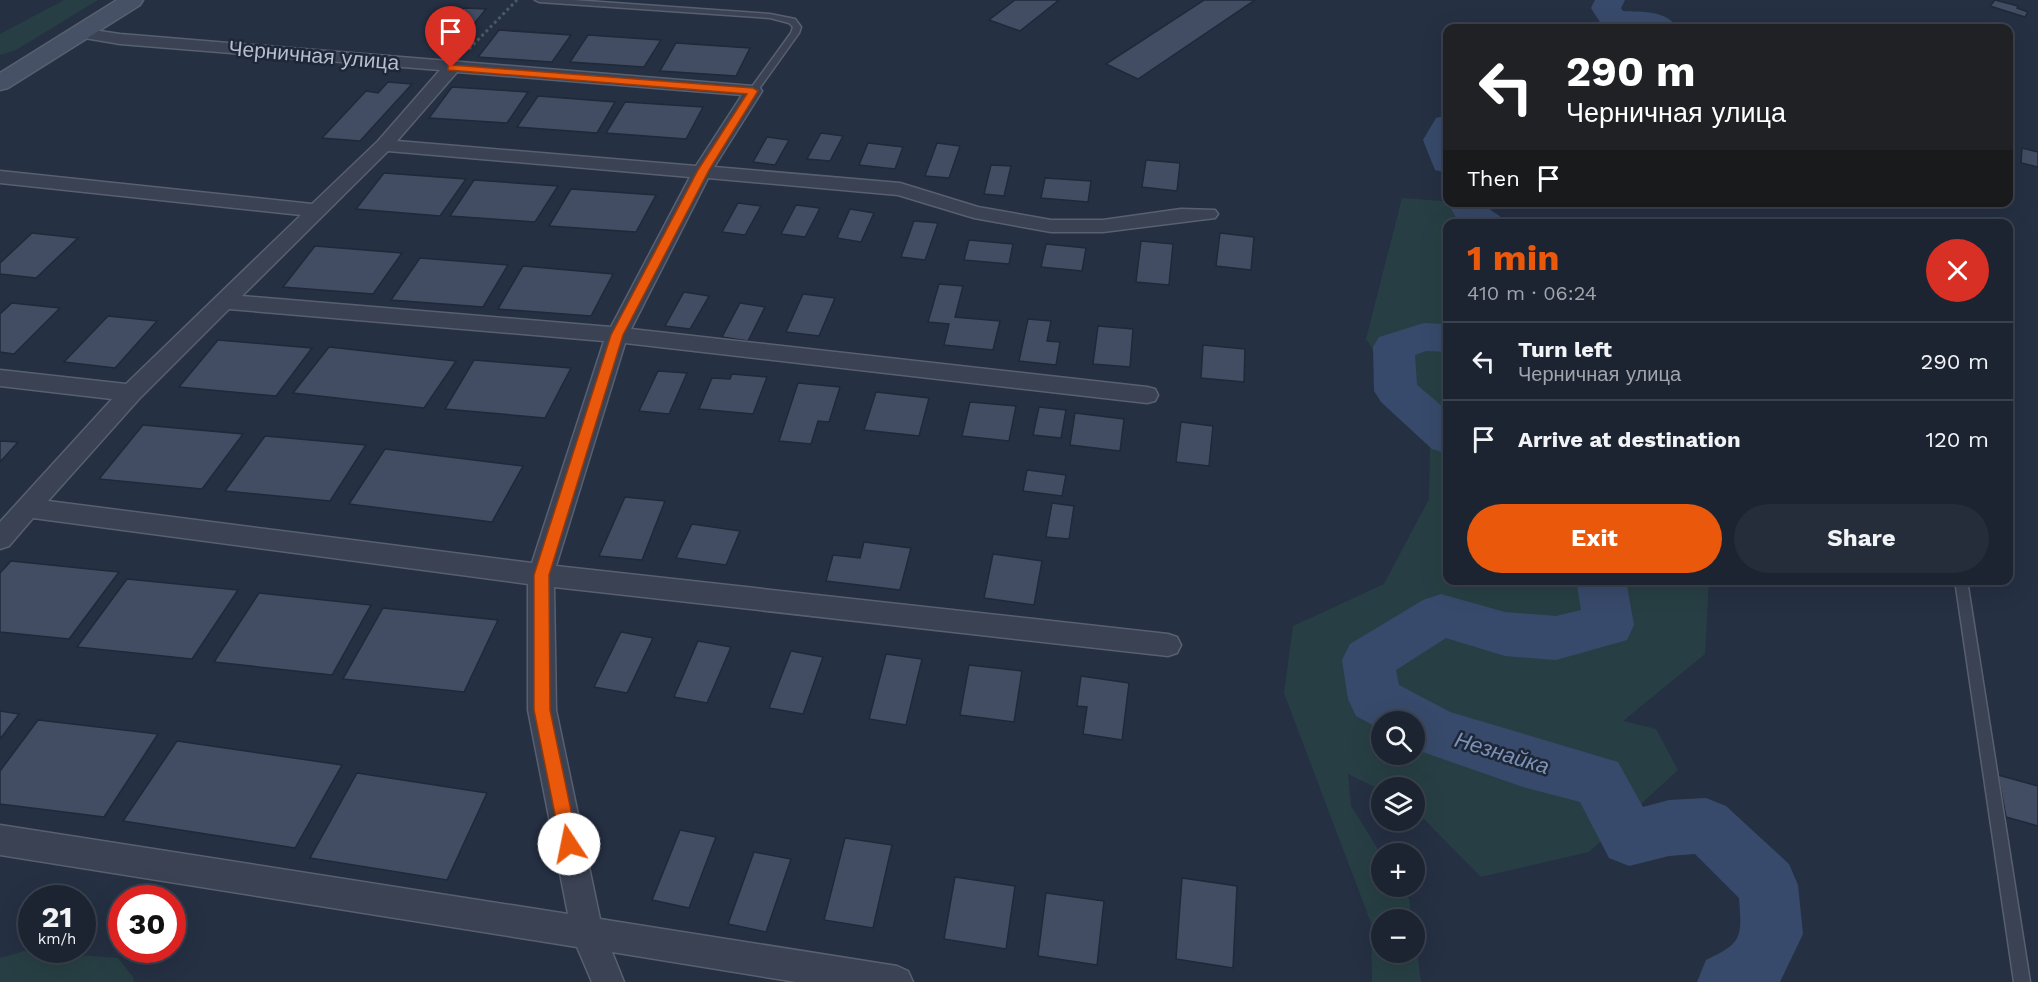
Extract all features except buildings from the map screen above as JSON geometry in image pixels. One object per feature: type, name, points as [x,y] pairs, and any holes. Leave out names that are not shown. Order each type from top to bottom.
[{"type":"main road","points":[[5,76],[132,0]]},
{"type":"street","name":"Черничная улица","points":[[79,33],[120,39],[451,68],[753,91]]},
{"type":"street","points":[[0,539],[131,393],[384,145],[451,68]]},
{"type":"street","points":[[608,982],[587,933],[542,710],[541,575],[617,335],[703,170],[753,91]]},
{"type":"street","points":[[384,145],[703,170],[900,189],[960,210],[1000,220],[1036,224],[1102,226],[1169,216],[1208,214]]},
{"type":"street","points":[[0,177],[318,211]]},
{"type":"street","points":[[226,302],[617,335],[1147,395]]},
{"type":"street","points":[[0,378],[131,393]]},
{"type":"street","points":[[26,508],[541,575],[1168,645]]},
{"type":"street","points":[[0,840],[897,982]]},
{"type":"lane","points":[[539,0],[753,14],[792,21],[796,27],[795,33],[753,91]]},
{"type":"lane","points":[[1962,585],[2022,982]]},
{"type":"path","points":[[451,68],[517,0]]},
{"type":"green space","points":[[64,0],[98,0],[16,50],[0,55],[0,34]]},
{"type":"green space","points":[[1402,198],[1443,201],[1443,207],[1484,207],[1492,219],[1443,219],[1443,585],[1709,585],[1705,654],[1623,721],[1656,729],[1678,770],[1589,852],[1481,877],[1425,820],[1425,777],[1371,777],[1371,785],[1348,774],[1351,806],[1374,843],[1371,843],[1371,897],[1408,897],[1409,899],[1410,909],[1371,909],[1371,923],[1284,693],[1293,626],[1384,584],[1429,499],[1430,440],[1366,339]]},
{"type":"green space","points":[[18,953],[18,963],[96,963],[96,956],[108,957],[108,963],[122,963],[133,977],[134,982],[0,982],[0,958]]},
{"type":"green space","points":[[1372,963],[1419,963],[1421,982],[1372,982]]},
{"type":"waterway","name":"Незнайка","points":[[1610,0],[1606,8],[1614,20],[1655,24]]},
{"type":"waterway","name":"Незнайка","points":[[1443,134],[1440,140],[1443,148]]},
{"type":"waterway","name":"Незнайка","points":[[1468,207],[1475,219]]},
{"type":"waterway","name":"Незнайка","points":[[1443,338],[1424,337],[1394,347],[1396,391],[1443,433]]},
{"type":"waterway","name":"Незнайка","points":[[1602,585],[1609,625],[1556,638],[1505,634],[1441,615],[1368,660],[1375,699],[1436,732],[1523,761],[1598,781],[1629,838],[1669,828],[1706,826],[1768,885],[1772,934],[1752,971],[1728,982]]},
{"type":"route","points":[[451,68],[753,91],[703,170],[617,335],[541,575],[542,710],[569,844]]}]
